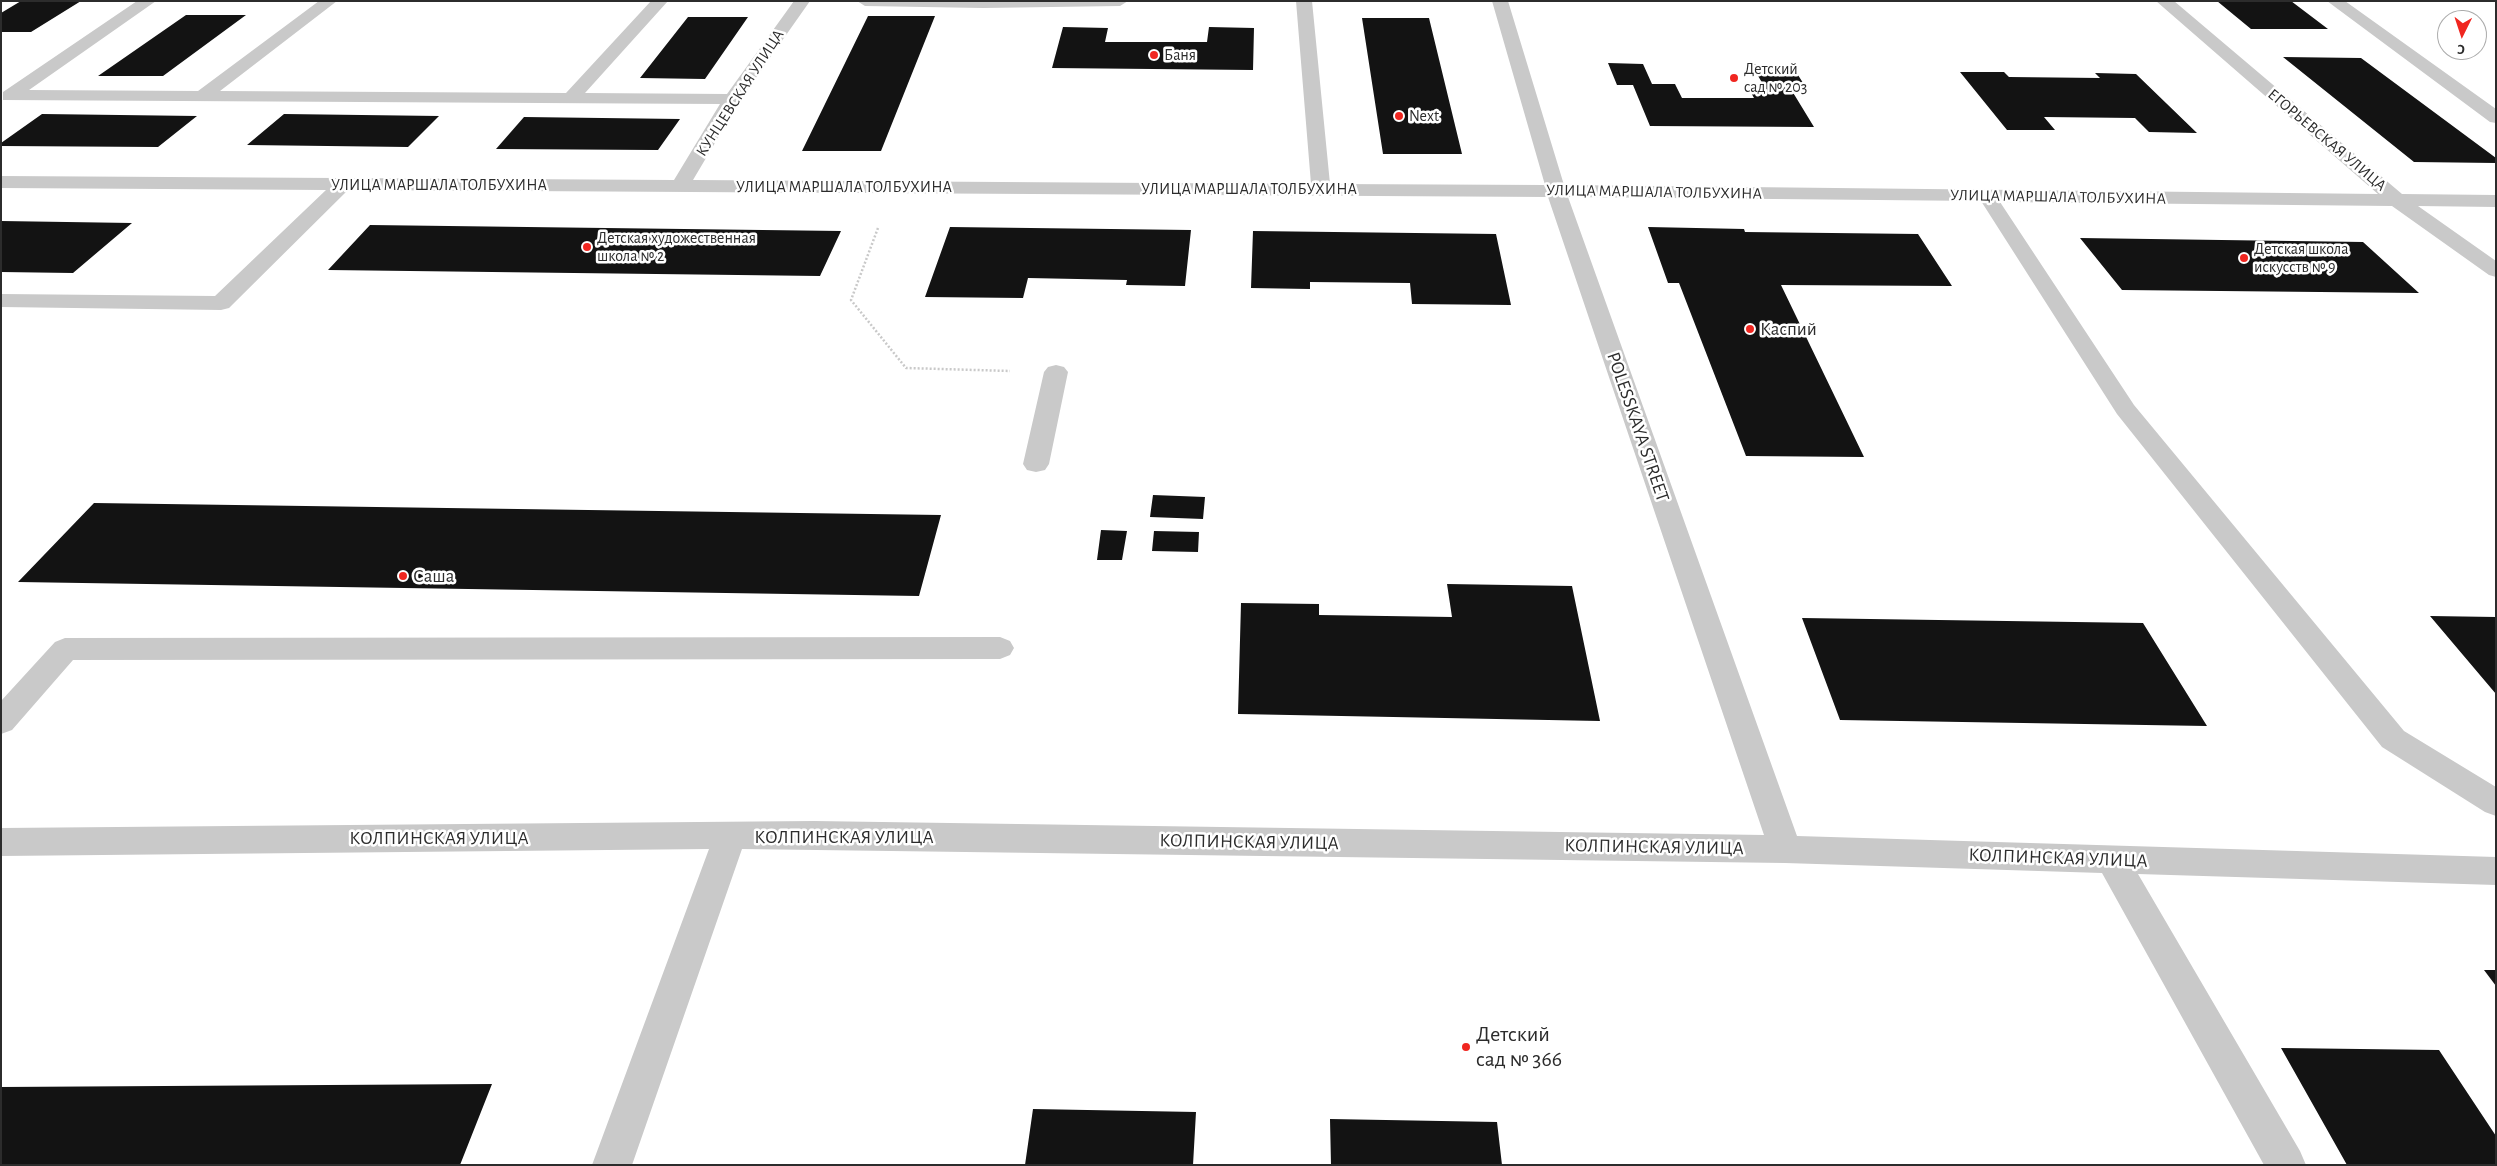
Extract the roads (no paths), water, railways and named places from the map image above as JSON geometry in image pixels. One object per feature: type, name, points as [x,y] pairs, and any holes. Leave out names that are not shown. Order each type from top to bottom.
[{"type":"street","points":[[6,98],[148,1]]},
{"type":"street","points":[[202,96],[328,1]]},
{"type":"street","points":[[571,98],[660,1]]},
{"type":"street","name":"КУНЦЕВСКАЯ УЛИЦА","points":[[680,186],[732,99],[802,1]]},
{"type":"street","points":[[865,1],[983,3],[1120,1]]},
{"type":"street","points":[[1304,1],[1322,190]]},
{"type":"street","name":"POLESSKAYA STREET","points":[[1500,1],[1556,191],[1785,849]]},
{"type":"street","name":"ЕГОРЬЕВСКАЯ УЛИЦА","points":[[2164,1],[2398,201],[2496,271]]},
{"type":"street","points":[[2335,1],[2496,118]]},
{"type":"street","points":[[6,98],[202,96],[732,99]]},
{"type":"street","name":"УЛИЦА МАРШАЛА ТОЛБУХИНА","points":[[1,182],[1556,191],[2496,201]]},
{"type":"street","points":[[1,300],[221,303],[344,184]]},
{"type":"street","points":[[1987,196],[2125,409],[2393,739],[2496,803]]},
{"type":"street","points":[[1036,464],[1056,372]]},
{"type":"street","points":[[1,722],[65,649],[1000,648]]},
{"type":"street","name":"КОЛПИНСКАЯ УЛИЦА","points":[[1,842],[814,835],[1785,849],[2496,871]]},
{"type":"street","points":[[612,1165],[730,836]]},
{"type":"street","points":[[2112,860],[2286,1165]]},
{"type":"place","name":"Баня","points":[[1154,55]]},
{"type":"place","name":"Детский сад № 203","points":[[1734,78]]},
{"type":"place","name":"Next","points":[[1399,116]]},
{"type":"place","name":"Детская художественная школа № 2","points":[[587,247]]},
{"type":"place","name":"Детская школа искусств № 9","points":[[2244,258]]},
{"type":"place","name":"Каспий","points":[[1750,329]]},
{"type":"place","name":"Саша","points":[[403,576]]},
{"type":"place","name":"Детский сад № 366","points":[[1466,1047]]}]
